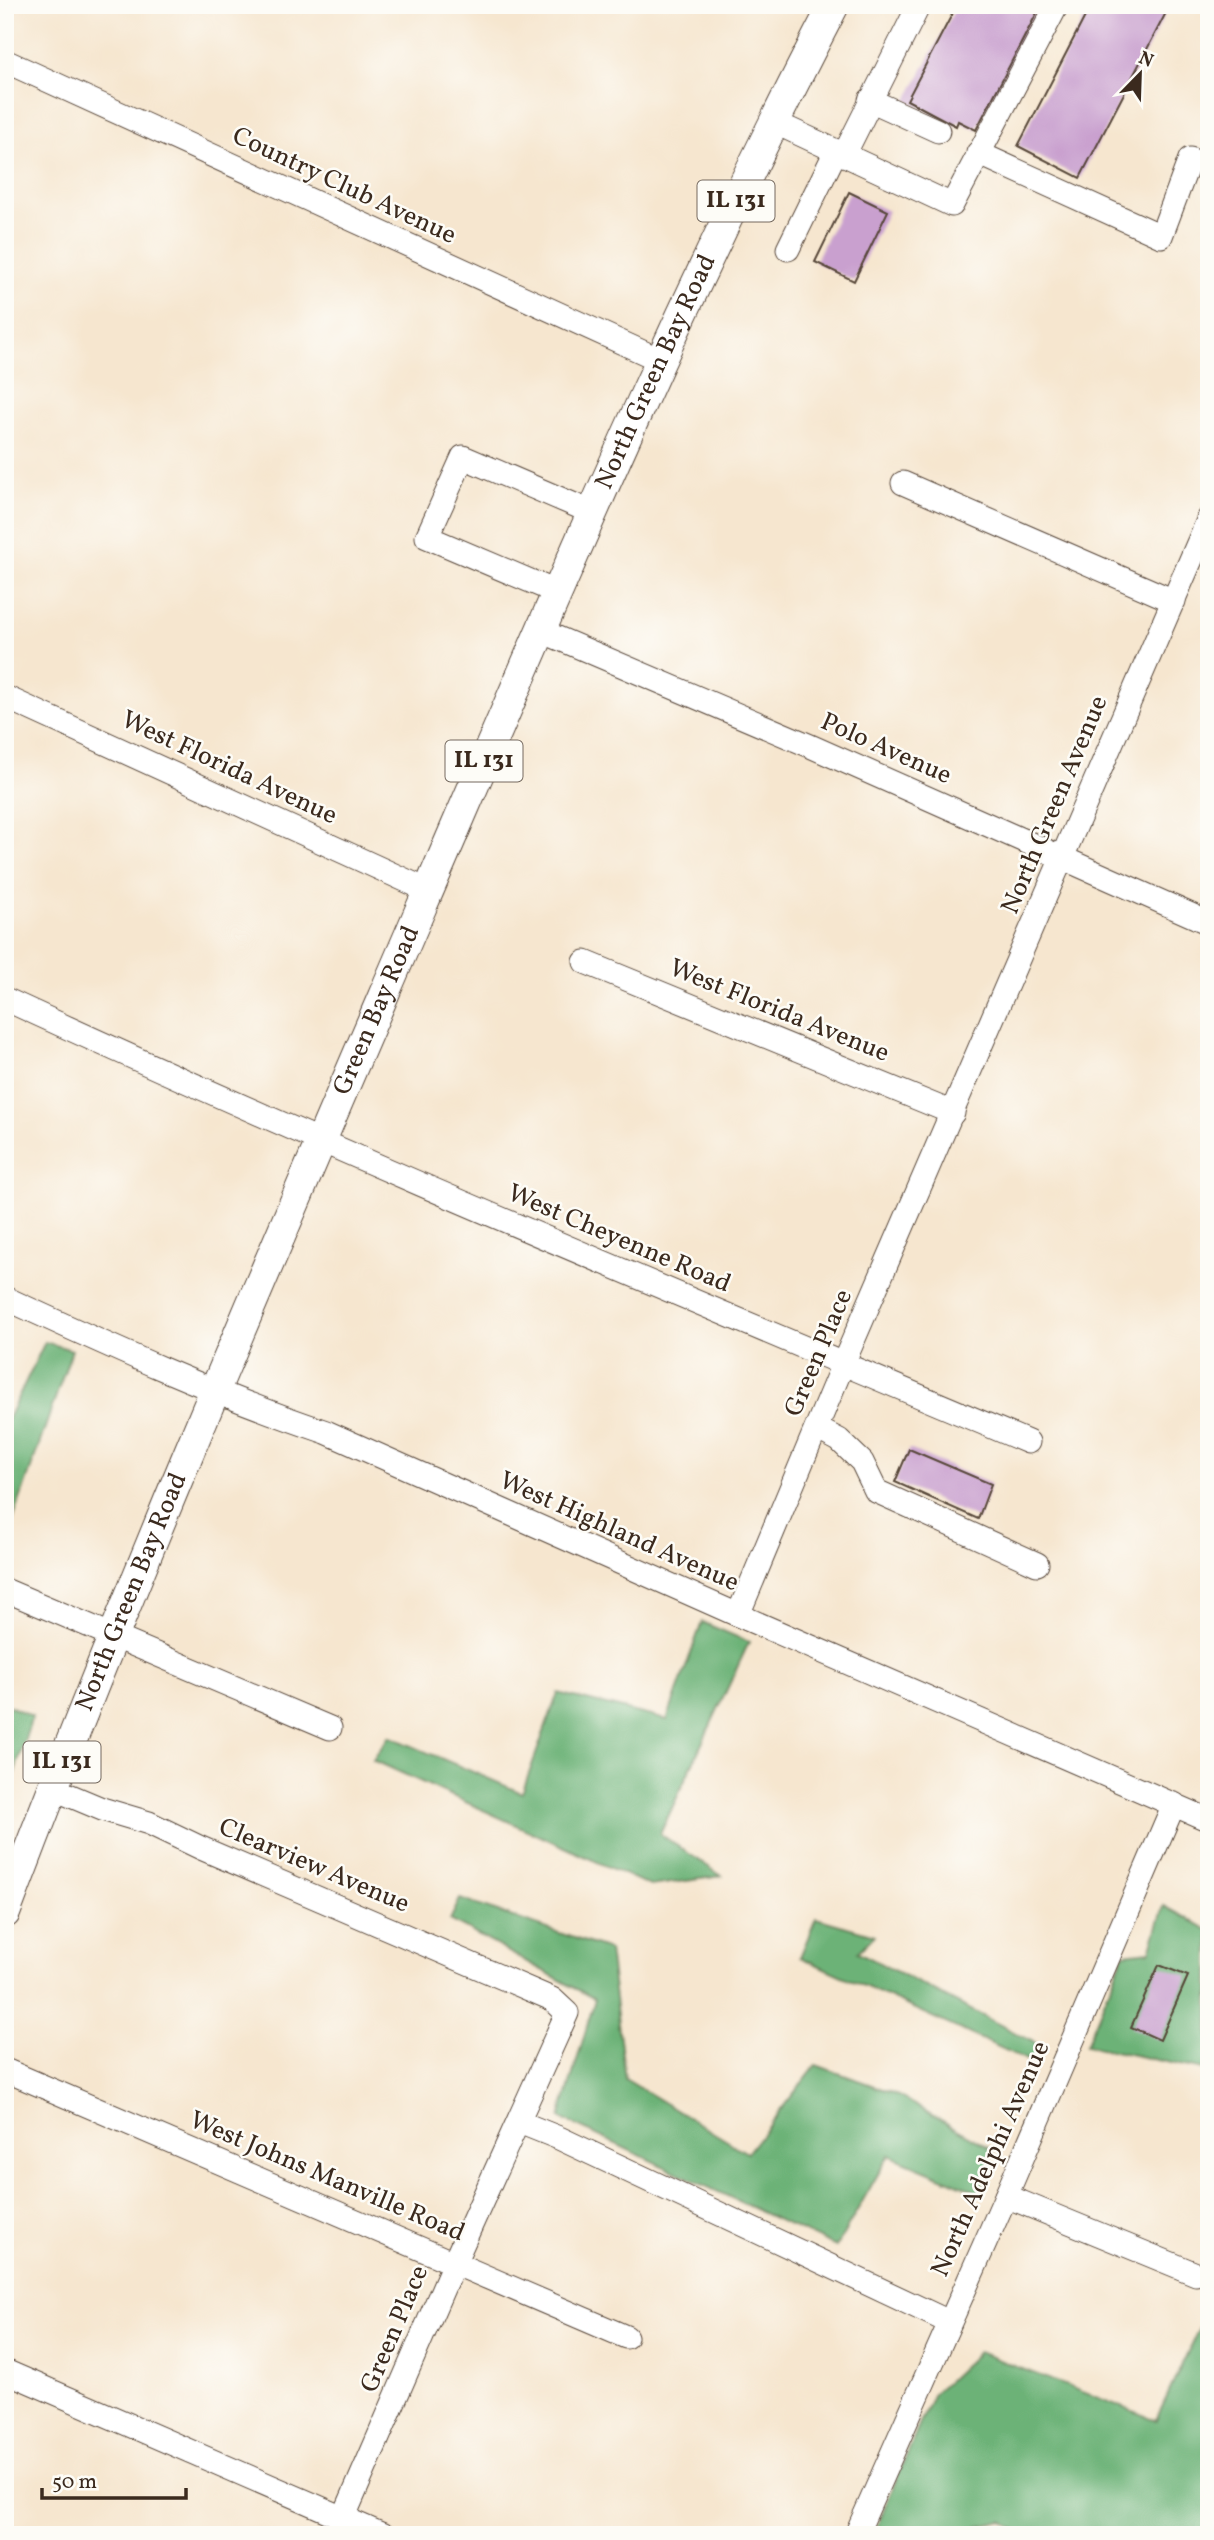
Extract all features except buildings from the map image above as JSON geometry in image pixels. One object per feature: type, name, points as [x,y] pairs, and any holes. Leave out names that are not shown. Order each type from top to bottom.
[{"type":"main road","name":"North Green Bay Road","points":[[539,630],[660,360],[774,122],[834,5]]},
{"type":"main road","name":"Green Bay Road","points":[[215,1391],[539,630]]},
{"type":"main road","name":"North Green Bay Road","points":[[5,1913],[112,1637],[215,1391]]},
{"type":"street","points":[[788,249],[919,5]]},
{"type":"street","points":[[774,122],[952,205],[1057,5]]},
{"type":"street","name":"Country Club Avenue","points":[[5,61],[660,360]]},
{"type":"street","points":[[870,100],[938,131]]},
{"type":"street","points":[[978,153],[1161,236],[1190,159]]},
{"type":"street","points":[[556,592],[427,537],[463,457],[591,512]]},
{"type":"street","points":[[903,483],[1174,601]]},
{"type":"street","name":"North Green Avenue","points":[[953,1113],[1209,518]]},
{"type":"street","name":"Polo Avenue","points":[[539,630],[808,745],[1209,923]]},
{"type":"street","name":"West Florida Avenue","points":[[5,696],[429,891]]},
{"type":"street","name":"West Florida Avenue","points":[[585,962],[953,1113]]},
{"type":"street","name":"West Cheyenne Road","points":[[5,999],[321,1142],[1028,1442]]},
{"type":"street","name":"Green Place","points":[[738,1615],[843,1364],[953,1113]]},
{"type":"street","name":"West Highland Avenue","points":[[5,1298],[164,1371],[326,1432],[1209,1820]]},
{"type":"street","points":[[818,1429],[839,1440],[862,1462],[876,1491],[1037,1564]]},
{"type":"street","points":[[5,1590],[330,1728]]},
{"type":"street","name":"Clearview Avenue","points":[[52,1788],[149,1823],[552,1999]]},
{"type":"street","name":"North Adelphi Avenue","points":[[856,2535],[1006,2196],[1174,1804]]},
{"type":"street","name":"Green Place","points":[[340,2526],[454,2263],[567,2013],[552,1999]]},
{"type":"street","name":"West Johns Manville Road","points":[[5,2070],[626,2337]]},
{"type":"street","points":[[519,2122],[559,2138],[949,2322]]},
{"type":"street","points":[[1006,2196],[1196,2274]]},
{"type":"street","points":[[5,2371],[340,2526],[383,2535]]},
{"type":"green space","points":[[45,1342],[72,1350],[5,1543],[5,1424]]},
{"type":"green space","points":[[702,1622],[749,1642],[660,1834],[722,1876],[650,1886],[373,1760],[389,1736],[522,1793],[558,1693],[667,1720]]},
{"type":"green space","points":[[5,1704],[32,1716],[5,1804]]},
{"type":"green space","points":[[460,1899],[609,1950],[625,2079],[747,2153],[816,2065],[891,2092],[994,2150],[980,2193],[889,2155],[836,2247],[560,2118],[595,1999],[450,1920]]},
{"type":"green space","points":[[1164,1906],[1209,1930],[1209,2071],[1086,2045],[1124,1954],[1150,1951]]},
{"type":"green space","points":[[816,1918],[875,1935],[858,1952],[1041,2046],[1036,2064],[800,1957]]},
{"type":"green space","points":[[1206,2313],[1209,2314],[1209,2535],[1025,2535],[1003,2521],[942,2535],[873,2535],[932,2395],[978,2352],[1156,2420]]}]
